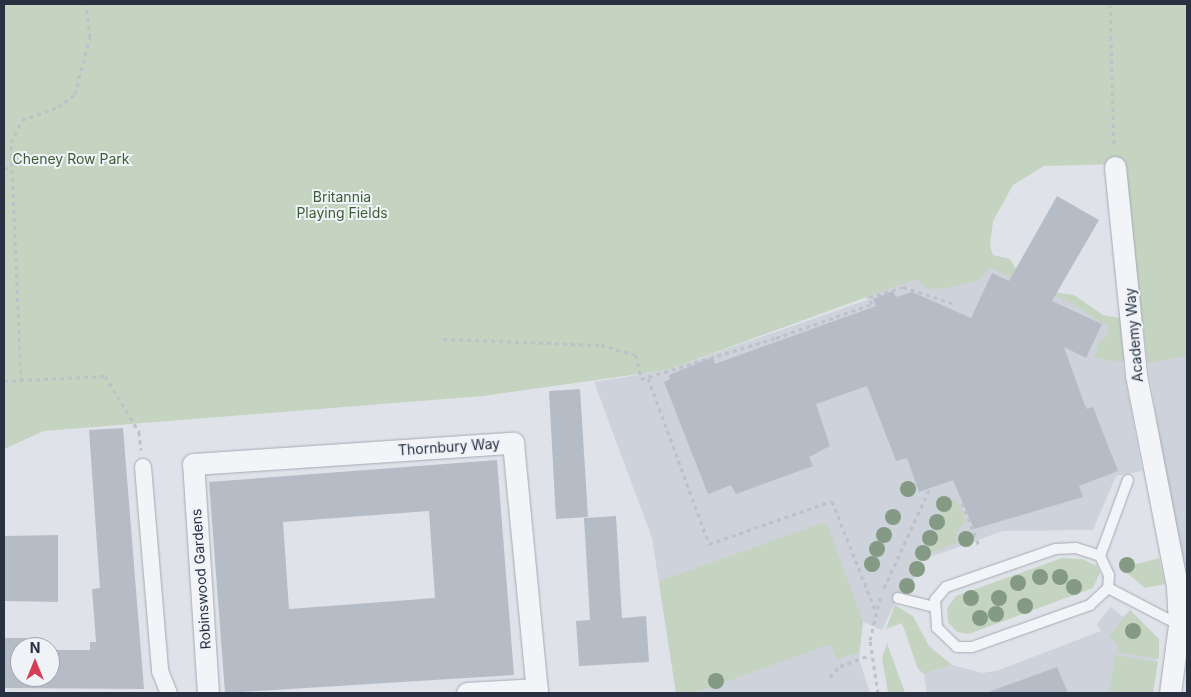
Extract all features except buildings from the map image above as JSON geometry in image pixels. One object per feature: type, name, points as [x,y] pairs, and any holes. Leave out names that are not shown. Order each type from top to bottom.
[{"type":"street","name":"Academy Way","points":[[1115,167],[1136,375],[1177,586],[1179,625],[1170,693]]},
{"type":"street","name":"Thornbury Way","points":[[193,464],[513,443],[537,691]]},
{"type":"street","name":"Robinswood Gardens","points":[[193,464],[208,693]]},
{"type":"street","points":[[142,468],[160,671],[169,693]]},
{"type":"street","points":[[468,693],[537,691]]},
{"type":"lane","points":[[1100,556],[1076,548],[1055,549],[946,587],[934,606],[937,628],[946,640],[972,648],[1090,605],[1108,588],[1109,575],[1100,556],[1128,480]]},
{"type":"lane","points":[[1108,588],[1179,625]]},
{"type":"lane","points":[[898,598],[934,606]]},
{"type":"path","points":[[21,381],[11,142],[17,125],[58,108],[79,86],[90,37],[86,4]]},
{"type":"path","points":[[1110,4],[1115,167]]},
{"type":"path","points":[[4,169],[12,167]]},
{"type":"path","points":[[443,339],[601,345],[636,355],[641,379],[785,335],[872,304],[869,297],[903,287],[955,304]]},
{"type":"path","points":[[4,381],[105,376],[139,432],[142,468]]},
{"type":"path","points":[[648,378],[709,544],[832,501],[876,612]]},
{"type":"path","points":[[962,503],[979,546]]},
{"type":"path","points":[[830,677],[840,666],[870,655]]},
{"type":"shaded area","points":[[989,255],[1126,330],[1122,361],[1142,471],[1116,476],[1093,530],[1003,531],[922,560],[909,590],[903,588],[882,630],[863,622],[859,659],[870,693],[676,693],[652,538],[594,382],[667,370],[867,300],[866,295]]},
{"type":"shaded area","points":[[1187,351],[1187,611],[1147,358]]},
{"type":"shaded area","points":[[1111,607],[1123,617],[1130,610],[1159,639],[1153,693],[927,693],[924,674],[952,665],[983,673],[999,670],[1101,631],[1097,624]]},
{"type":"green space","name":"Britannia Playing Fields","points":[[4,4],[1187,4],[1187,356],[1148,363],[1122,164],[1044,166],[1013,185],[993,221],[990,246],[993,255],[1010,259],[1016,269],[1059,293],[1074,295],[1103,315],[1119,318],[1122,314],[1124,362],[1095,358],[1098,343],[1109,335],[1107,326],[1070,302],[990,268],[976,281],[946,288],[928,289],[916,279],[667,370],[483,396],[44,431],[4,449]]},
{"type":"green space","points":[[948,499],[957,501],[966,521],[956,532],[957,543],[924,555]]},
{"type":"green space","points":[[826,522],[863,622],[859,653],[836,659],[830,644],[694,693],[676,693],[659,581]]},
{"type":"green space","points":[[1062,558],[1082,559],[1097,566],[1100,573],[1093,588],[969,634],[957,632],[948,622],[947,608],[956,596]]},
{"type":"green space","points":[[1159,558],[1165,584],[1145,588],[1121,568]]},
{"type":"green space","points":[[895,605],[913,616],[929,646],[952,665],[924,674],[918,669],[902,623],[886,629]]},
{"type":"green space","points":[[1130,610],[1159,639],[1159,659],[1117,652],[1118,644],[1109,637]]},
{"type":"green space","points":[[887,643],[905,693],[888,693],[882,658]]},
{"type":"green space","points":[[1115,655],[1158,662],[1153,693],[1109,693]]},
{"type":"park label","name":"Cheney Row Park","points":[[71,159]]}]
